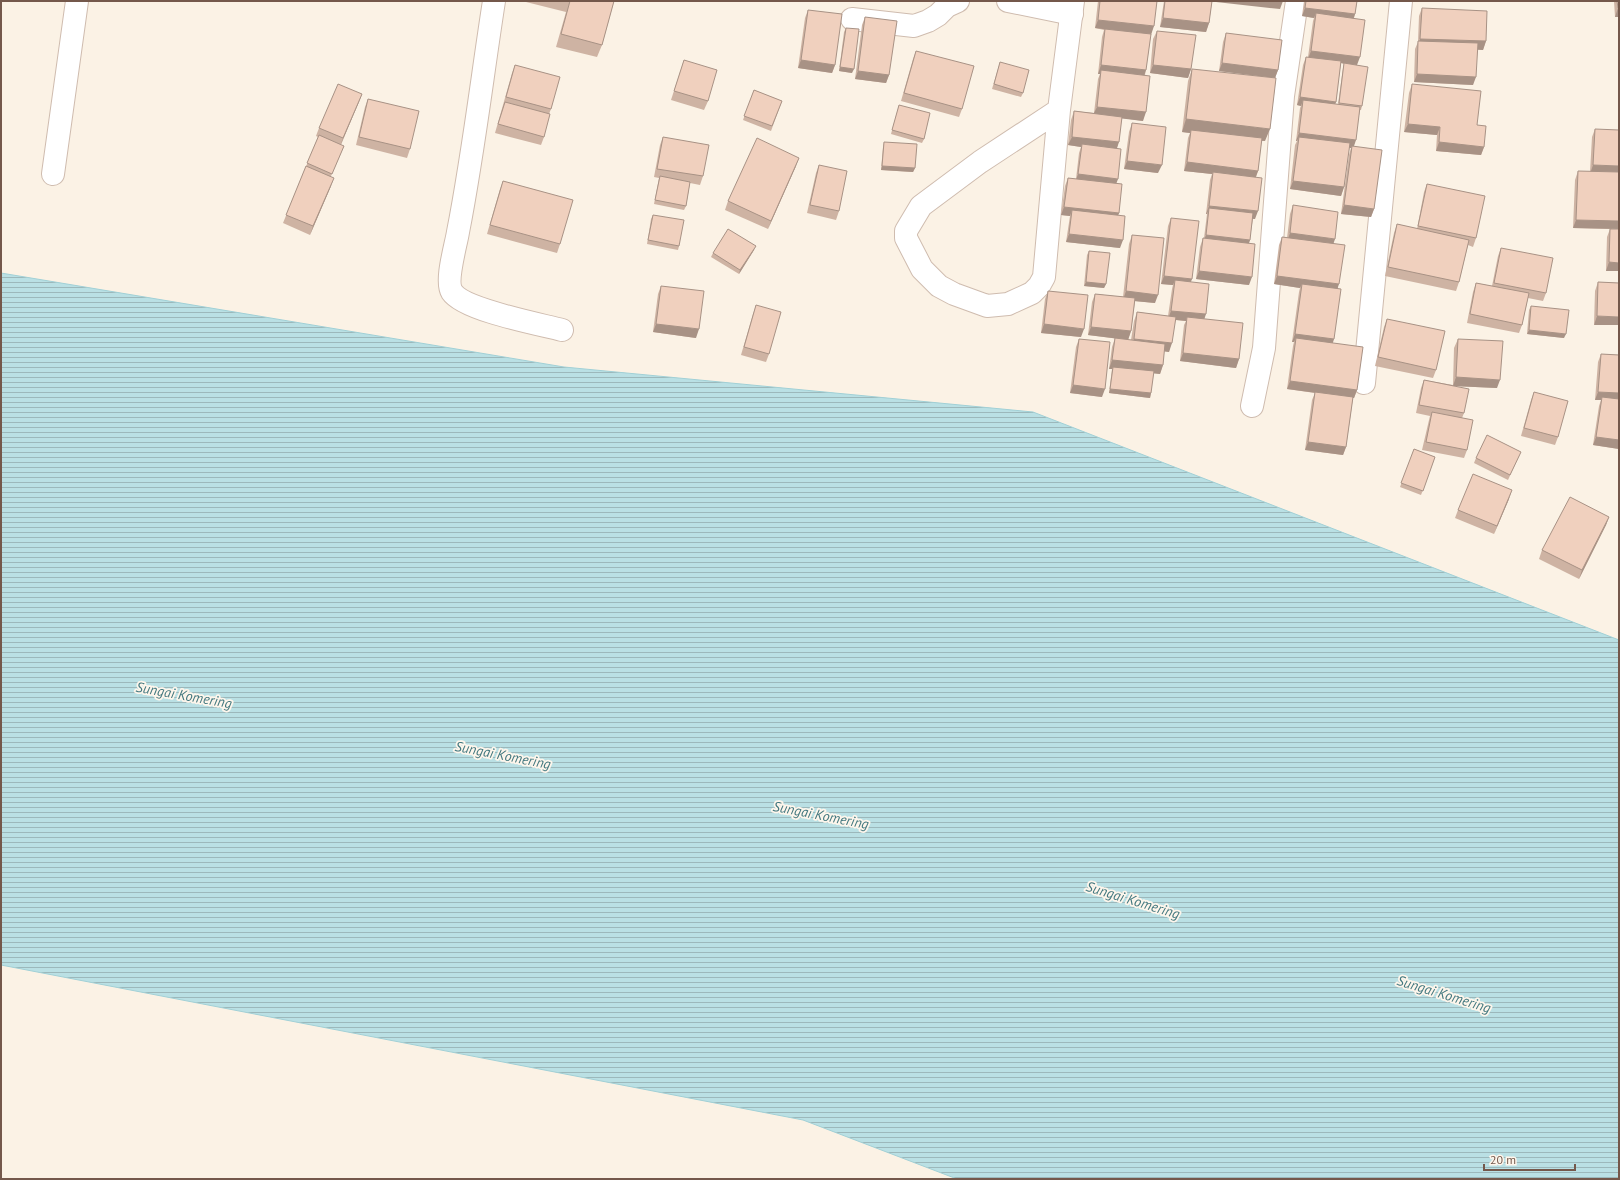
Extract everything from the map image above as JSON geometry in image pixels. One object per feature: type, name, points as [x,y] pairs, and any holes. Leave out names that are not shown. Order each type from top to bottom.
[{"type":"street","points":[[53,174],[77,1]]},
{"type":"street","points":[[494,1],[460,221],[449,278],[451,290],[459,300],[478,308],[562,330]]},
{"type":"street","points":[[852,20],[914,26],[928,22],[947,6],[958,1]]},
{"type":"street","points":[[1008,1],[1072,8],[1059,110],[1044,278],[1041,284],[1032,292],[1008,304],[987,306],[954,294],[939,286],[922,269],[906,238],[906,231],[921,206],[980,162],[1059,110]]},
{"type":"street","points":[[1252,406],[1264,348],[1283,96],[1297,1]]},
{"type":"street","points":[[1364,383],[1401,1]]},
{"type":"water","name":"Sungai Komering","points":[[1,273],[564,367],[1033,412],[1619,640],[1619,1179],[957,1179],[803,1120],[1,965]]},
{"type":"building","points":[[570,1],[614,1],[602,45],[561,34]]},
{"type":"building","points":[[1100,1],[1157,1],[1154,26],[1098,20]]},
{"type":"building","points":[[1165,1],[1212,1],[1209,23],[1163,18]]},
{"type":"building","points":[[1306,1],[1357,1],[1355,14],[1305,8]]},
{"type":"building","points":[[1617,1],[1619,1],[1619,8],[1618,8]]},
{"type":"building","points":[[1422,8],[1487,11],[1486,41],[1420,39]]},
{"type":"building","points":[[808,10],[842,14],[835,65],[801,60]]},
{"type":"building","points":[[1316,13],[1365,20],[1360,57],[1311,51]]},
{"type":"building","points":[[865,17],[897,21],[889,75],[858,71]]},
{"type":"building","points":[[846,28],[859,29],[854,69],[840,67]]},
{"type":"building","points":[[1105,29],[1151,34],[1146,70],[1101,65]]},
{"type":"building","points":[[1157,31],[1196,35],[1191,69],[1153,65]]},
{"type":"building","points":[[1226,33],[1282,40],[1278,70],[1222,63]]},
{"type":"building","points":[[1418,41],[1478,43],[1476,77],[1417,74]]},
{"type":"building","points":[[916,51],[974,66],[962,109],[904,93]]},
{"type":"building","points":[[1306,57],[1341,61],[1336,102],[1300,97]]},
{"type":"building","points":[[684,60],[717,70],[708,101],[674,91]]},
{"type":"building","points":[[1000,62],[1029,70],[1023,93],[994,84]]},
{"type":"building","points":[[1344,63],[1368,67],[1362,106],[1339,103]]},
{"type":"building","points":[[515,65],[560,77],[551,109],[506,97]]},
{"type":"building","points":[[1192,69],[1276,78],[1270,129],[1186,119]]},
{"type":"building","points":[[1101,70],[1150,76],[1146,112],[1097,107]]},
{"type":"building","points":[[338,84],[362,94],[343,138],[319,128]]},
{"type":"building","points":[[1412,84],[1481,91],[1477,125],[1486,126],[1484,147],[1439,142],[1440,127],[1408,124]]},
{"type":"building","points":[[754,90],[782,101],[772,126],[744,116]]},
{"type":"building","points":[[368,99],[419,111],[410,149],[359,137]]},
{"type":"building","points":[[1303,100],[1360,107],[1356,140],[1299,133]]},
{"type":"building","points":[[505,102],[550,114],[544,137],[498,124]]},
{"type":"building","points":[[899,105],[930,113],[924,139],[892,130]]},
{"type":"building","points":[[1074,111],[1122,117],[1119,142],[1072,137]]},
{"type":"building","points":[[1132,123],[1166,127],[1162,165],[1127,161]]},
{"type":"building","points":[[1595,129],[1619,130],[1619,166],[1593,165]]},
{"type":"building","points":[[1191,130],[1262,138],[1258,171],[1187,162]]},
{"type":"building","points":[[319,135],[344,146],[332,174],[307,163]]},
{"type":"building","points":[[663,137],[709,145],[703,176],[657,169]]},
{"type":"building","points":[[1299,137],[1350,143],[1344,187],[1293,181]]},
{"type":"building","points":[[757,138],[799,158],[771,221],[728,201]]},
{"type":"building","points":[[884,142],[917,144],[915,168],[882,166]]},
{"type":"building","points":[[1082,144],[1121,149],[1118,179],[1078,174]]},
{"type":"building","points":[[1352,146],[1382,150],[1374,209],[1344,205]]},
{"type":"building","points":[[819,165],[847,171],[839,211],[810,205]]},
{"type":"building","points":[[306,166],[334,178],[313,226],[286,215]]},
{"type":"building","points":[[1578,171],[1619,172],[1619,221],[1576,220]]},
{"type":"building","points":[[1213,172],[1262,178],[1258,211],[1209,206]]},
{"type":"building","points":[[660,176],[690,182],[686,206],[655,200]]},
{"type":"building","points":[[1068,178],[1122,184],[1119,213],[1064,207]]},
{"type":"building","points":[[503,181],[573,200],[560,244],[490,225]]},
{"type":"building","points":[[1427,184],[1485,196],[1476,238],[1418,226]]},
{"type":"building","points":[[1293,205],[1338,212],[1335,239],[1290,233]]},
{"type":"building","points":[[1209,208],[1253,213],[1250,240],[1206,235]]},
{"type":"building","points":[[1072,210],[1125,216],[1123,240],[1069,234]]},
{"type":"building","points":[[653,215],[684,220],[679,246],[648,240]]},
{"type":"building","points":[[1171,218],[1199,221],[1192,279],[1164,276]]},
{"type":"building","points":[[1397,224],[1469,240],[1459,282],[1388,267]]},
{"type":"building","points":[[728,229],[756,246],[740,270],[713,253]]},
{"type":"building","points":[[1610,229],[1619,229],[1619,263],[1609,262]]},
{"type":"building","points":[[1132,235],[1164,238],[1158,295],[1126,291]]},
{"type":"building","points":[[1282,237],[1345,245],[1339,284],[1277,276]]},
{"type":"building","points":[[1203,238],[1255,244],[1252,277],[1199,271]]},
{"type":"building","points":[[1501,248],[1553,258],[1546,293],[1494,283]]},
{"type":"building","points":[[1089,251],[1110,253],[1106,284],[1086,282]]},
{"type":"building","points":[[1175,280],[1209,284],[1206,314],[1171,311]]},
{"type":"building","points":[[1598,282],[1619,283],[1619,317],[1597,316]]},
{"type":"building","points":[[1476,283],[1529,293],[1522,325],[1470,314]]},
{"type":"building","points":[[1302,284],[1341,289],[1334,339],[1295,334]]},
{"type":"building","points":[[661,286],[704,291],[699,329],[656,324]]},
{"type":"building","points":[[1048,291],[1088,295],[1084,329],[1044,324]]},
{"type":"building","points":[[1095,294],[1135,298],[1131,331],[1091,327]]},
{"type":"building","points":[[756,305],[781,312],[769,354],[744,347]]},
{"type":"building","points":[[1531,306],[1569,310],[1566,334],[1529,330]]},
{"type":"building","points":[[1137,312],[1176,317],[1172,343],[1134,339]]},
{"type":"building","points":[[1187,317],[1243,323],[1239,359],[1183,353]]},
{"type":"building","points":[[1387,319],[1445,331],[1436,370],[1378,357]]},
{"type":"building","points":[[1115,338],[1165,344],[1163,365],[1112,360]]},
{"type":"building","points":[[1296,338],[1363,347],[1357,390],[1290,381]]},
{"type":"building","points":[[1079,339],[1110,342],[1105,389],[1073,385]]},
{"type":"building","points":[[1458,339],[1503,341],[1500,380],[1456,377]]},
{"type":"building","points":[[1601,354],[1619,355],[1619,393],[1598,392]]},
{"type":"building","points":[[1113,367],[1154,371],[1151,393],[1110,389]]},
{"type":"building","points":[[1424,380],[1469,389],[1464,413],[1419,405]]},
{"type":"building","points":[[1315,392],[1353,397],[1346,447],[1308,442]]},
{"type":"building","points":[[1534,392],[1568,401],[1558,437],[1524,428]]},
{"type":"building","points":[[1602,397],[1619,399],[1619,440],[1596,437]]},
{"type":"building","points":[[1432,412],[1473,420],[1467,450],[1426,442]]},
{"type":"building","points":[[1487,435],[1521,452],[1510,475],[1476,458]]},
{"type":"building","points":[[1414,449],[1435,457],[1423,491],[1401,483]]},
{"type":"building","points":[[1473,474],[1512,490],[1497,526],[1458,510]]},
{"type":"building","points":[[1570,497],[1609,517],[1582,570],[1542,550]]}]
